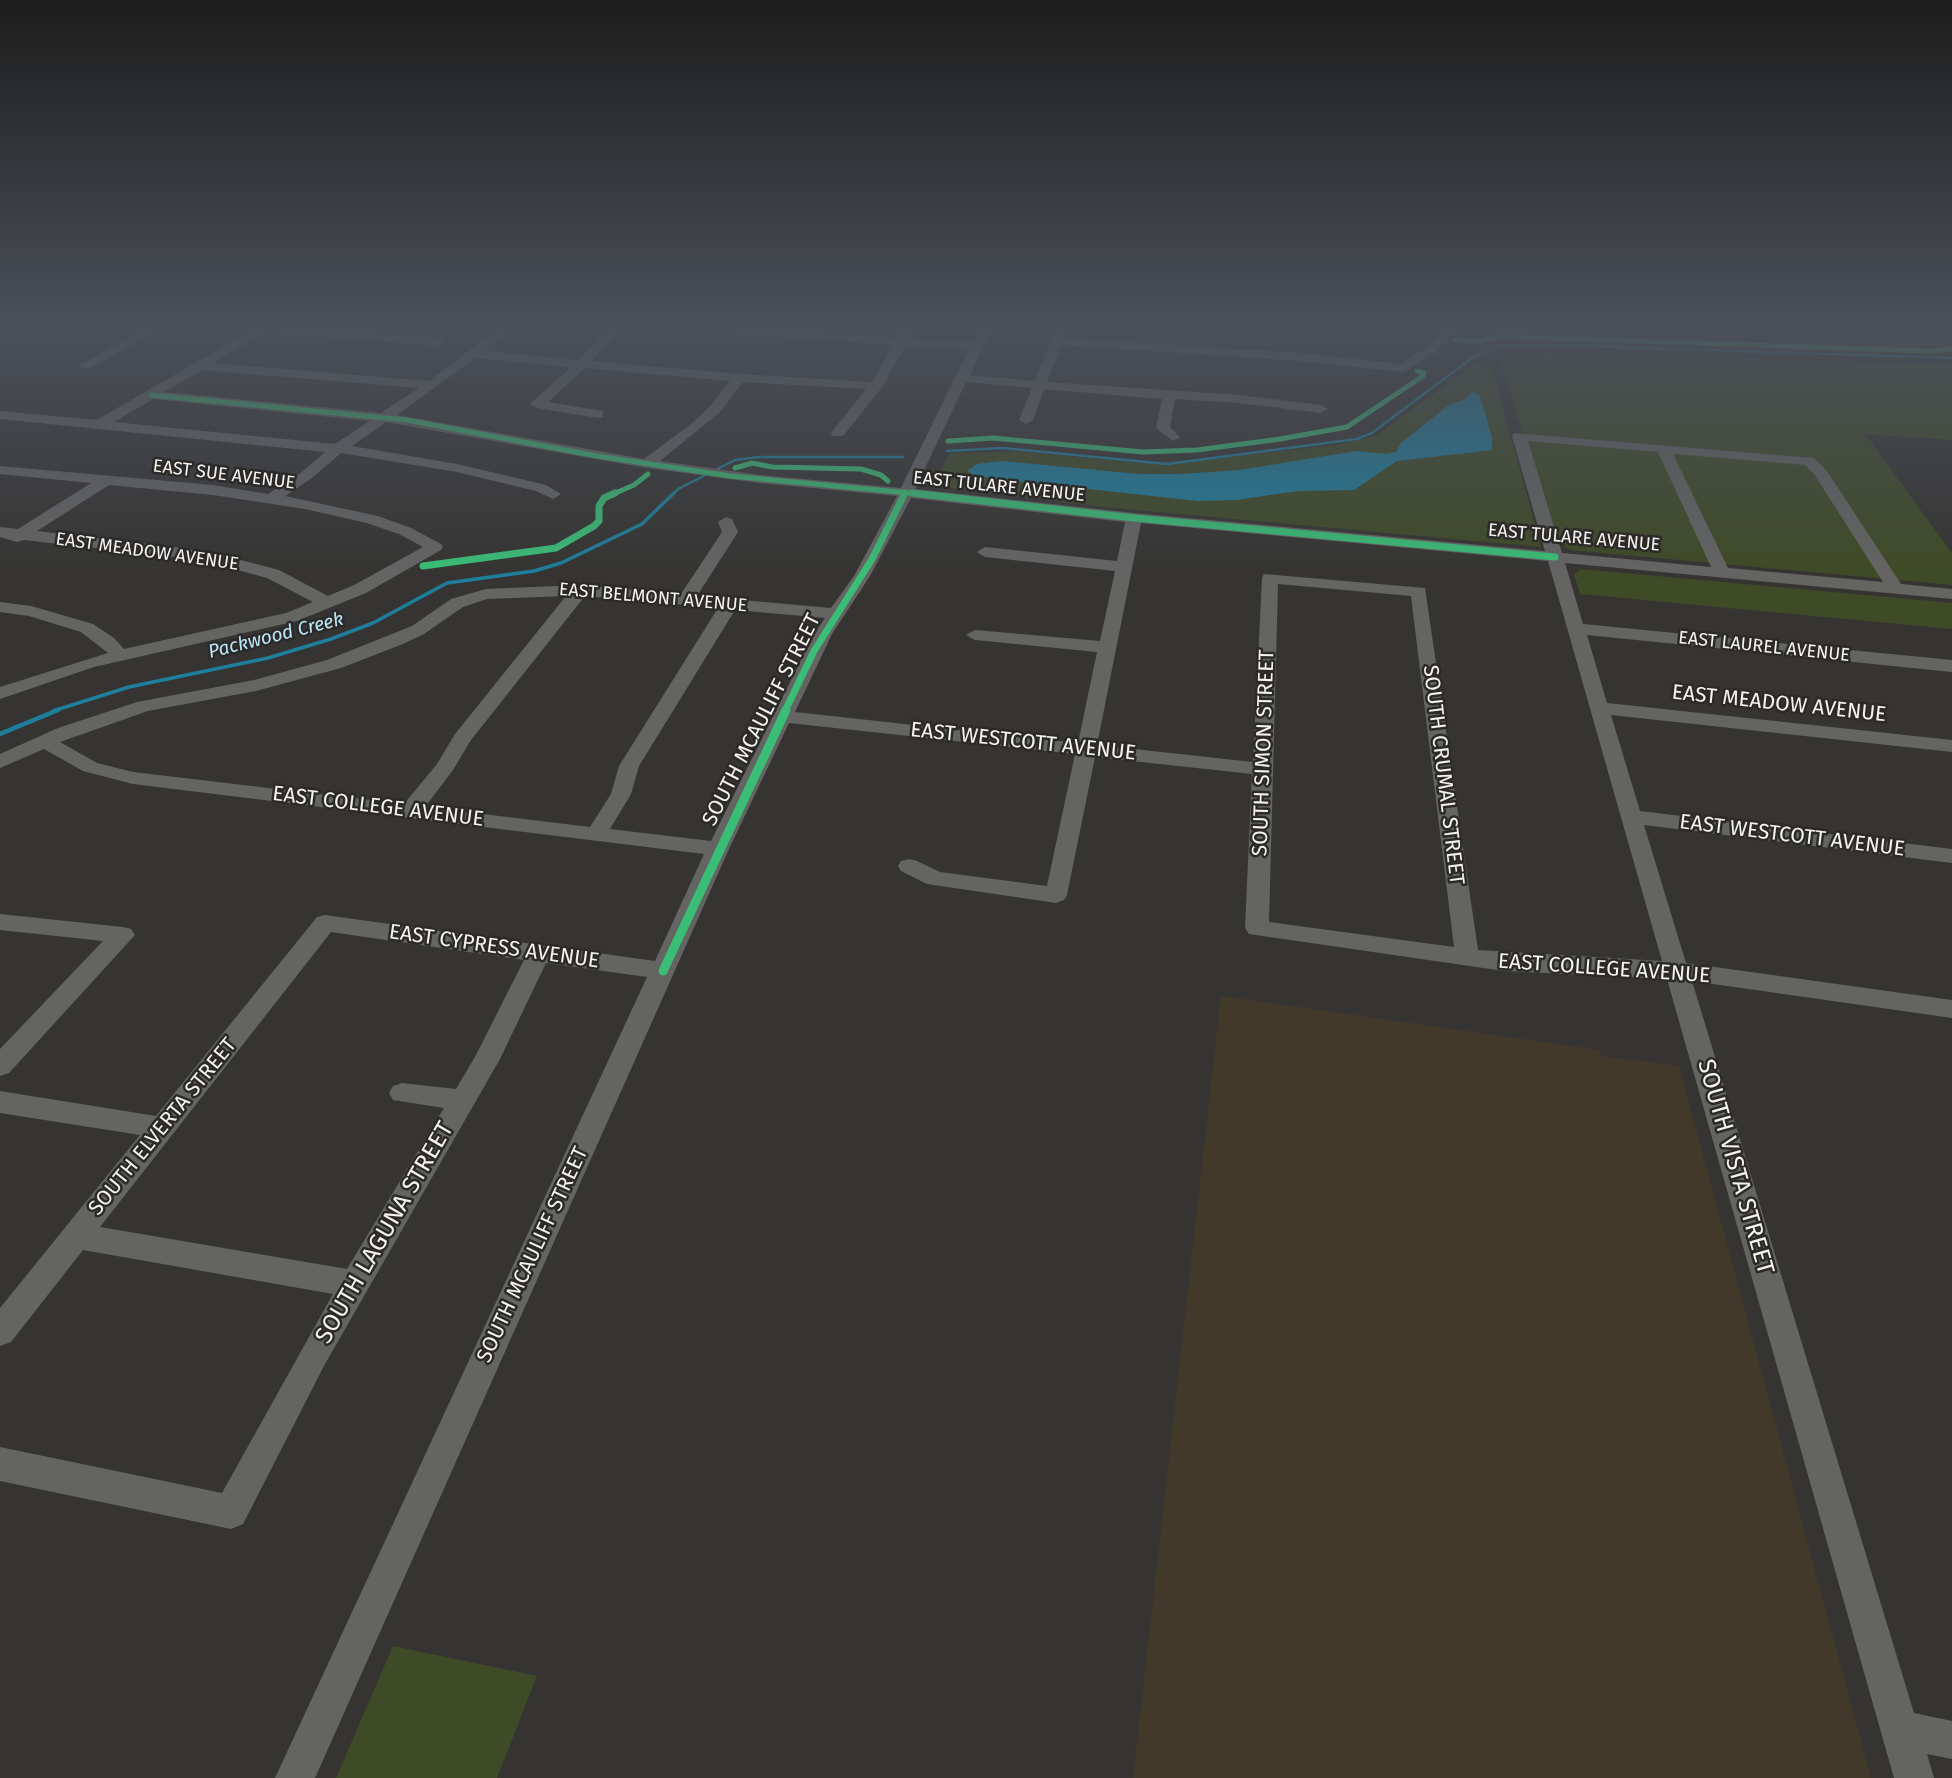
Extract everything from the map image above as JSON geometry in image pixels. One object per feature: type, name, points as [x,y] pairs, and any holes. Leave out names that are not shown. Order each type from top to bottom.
[{"type":"street","points":[[101,424],[130,407]]},
{"type":"street","name":"EAST TULARE AVENUE","points":[[279,407],[387,417],[715,474],[906,492],[1134,519],[1952,594]]},
{"type":"street","points":[[271,499],[307,475],[339,448],[401,407]]},
{"type":"street","points":[[555,407],[598,414]]},
{"type":"street","points":[[647,464],[696,427],[717,407]]},
{"type":"street","points":[[838,433],[859,407]]},
{"type":"street","name":"SOUTH MCAULIFF STREET","points":[[295,1778],[718,849],[782,716],[835,614],[872,559],[946,407]]},
{"type":"street","points":[[1026,420],[1031,407]]},
{"type":"street","points":[[1166,407],[1163,428],[1172,437]]},
{"type":"street","points":[[1306,407],[1321,409]]},
{"type":"street","points":[[0,415],[339,448],[457,468],[541,488],[553,494]]},
{"type":"street","name":"SOUTH VISTA STREET","points":[[1663,447],[1519,436],[1679,971],[1914,1778]]},
{"type":"street","points":[[1663,447],[1722,573]]},
{"type":"street","points":[[1663,447],[1809,461],[1820,471],[1895,588]]},
{"type":"street","name":"EAST SUE AVENUE","points":[[0,470],[271,499],[372,519],[405,531],[435,547],[328,604]]},
{"type":"street","points":[[0,548],[105,481]]},
{"type":"street","points":[[909,866],[935,879],[1056,895],[1134,519]]},
{"type":"street","points":[[686,599],[730,532],[726,522]]},
{"type":"street","name":"EAST MEADOW AVENUE","points":[[0,532],[229,562],[273,574],[302,587],[328,604]]},
{"type":"street","points":[[985,552],[1124,567]]},
{"type":"street","name":"SOUTH CRUMAL STREET","points":[[1270,578],[1419,592],[1467,957]]},
{"type":"street","name":"SOUTH SIMON STREET","points":[[1257,928],[1270,578]]},
{"type":"street","points":[[410,811],[446,766],[462,738],[580,590]]},
{"type":"street","name":"EAST BELMONT AVENUE","points":[[0,762],[45,741],[144,706],[256,685],[334,664],[418,630],[457,603],[471,598],[507,592],[580,590],[835,614]]},
{"type":"street","points":[[597,833],[621,794],[629,766],[730,603]]},
{"type":"street","points":[[0,693],[120,656],[290,617],[328,604]]},
{"type":"street","points":[[0,607],[58,617],[87,628],[108,642],[120,656]]},
{"type":"street","name":"EAST LAUREL AVENUE","points":[[1576,629],[1952,666]]},
{"type":"street","points":[[975,635],[1107,647]]},
{"type":"street","name":"EAST MEADOW AVENUE","points":[[1600,708],[1952,746]]},
{"type":"street","name":"EAST WESTCOTT AVENUE","points":[[782,716],[1263,769]]},
{"type":"street","name":"EAST COLLEGE AVENUE","points":[[45,741],[90,767],[133,778],[718,849]]},
{"type":"street","name":"EAST WESTCOTT AVENUE","points":[[1632,817],[1952,856]]},
{"type":"street","points":[[0,922],[123,935],[0,1066]]},
{"type":"street","name":"EAST CYPRESS AVENUE","points":[[326,923],[663,971]]},
{"type":"street","name":"SOUTH ELVERTA STREET","points":[[0,1332],[326,923]]},
{"type":"street","name":"EAST COLLEGE AVENUE","points":[[1257,928],[1550,966],[1679,971],[1952,1009]]},
{"type":"street","name":"SOUTH LAGUNA STREET","points":[[0,1464],[231,1512],[354,1284],[463,1100],[539,953]]},
{"type":"street","points":[[402,1093],[463,1100]]},
{"type":"street","points":[[0,1102],[163,1128]]},
{"type":"street","points":[[76,1236],[354,1284]]},
{"type":"street","points":[[1899,1729],[1952,1740]]},
{"type":"shaded area","points":[[1221,996],[1599,1050],[1601,1056],[1679,1066],[1871,1778],[1133,1778]]},
{"type":"green space","points":[[1416,407],[1502,407],[1541,547],[1103,507],[942,487],[935,482],[949,454],[1011,451],[1141,463],[1204,460],[1342,444],[1376,436]]},
{"type":"green space","points":[[1515,407],[1952,407],[1952,440],[1865,434],[1952,553],[1952,585],[1570,550],[1555,538]]},
{"type":"green space","points":[[1581,569],[1952,603],[1952,629],[1580,594],[1574,574]]},
{"type":"green space","points":[[393,1646],[537,1676],[497,1778],[336,1778]]},
{"type":"water","points":[[1446,407],[1484,407],[1492,438],[1492,450],[1397,461],[1354,490],[1298,491],[1236,500],[1198,501],[997,479],[977,476],[967,471],[977,464],[1002,461],[1139,474],[1180,474],[1240,470],[1356,451],[1386,454],[1396,452],[1401,443]]},
{"type":"waterway","name":"Packwood Creek","points":[[947,451],[1003,448],[1167,464],[1357,439],[1372,433],[1407,407]]},
{"type":"waterway","name":"Packwood Creek","points":[[674,493],[735,460],[759,457],[903,457]]},
{"type":"waterway","name":"Packwood Creek","points":[[53,711],[129,687],[268,658],[331,639],[373,623],[447,583],[534,571],[561,563],[642,524],[674,493]]},
{"type":"waterway","name":"Packwood Creek","points":[[0,734],[58,710]]},
{"type":"cycle path","points":[[274,407],[407,420],[597,456],[730,476],[985,500],[1134,518],[1555,557]]},
{"type":"cycle path","points":[[948,441],[993,438],[1143,452],[1197,450],[1347,427],[1377,407]]},
{"type":"cycle path","points":[[735,468],[752,463],[772,467],[861,469],[881,475],[888,481]]},
{"type":"cycle path","points":[[423,566],[556,548],[599,521],[599,506],[604,498],[634,485],[648,474]]},
{"type":"cycle path","points":[[663,971],[718,849],[814,651],[872,559],[906,492]]}]
